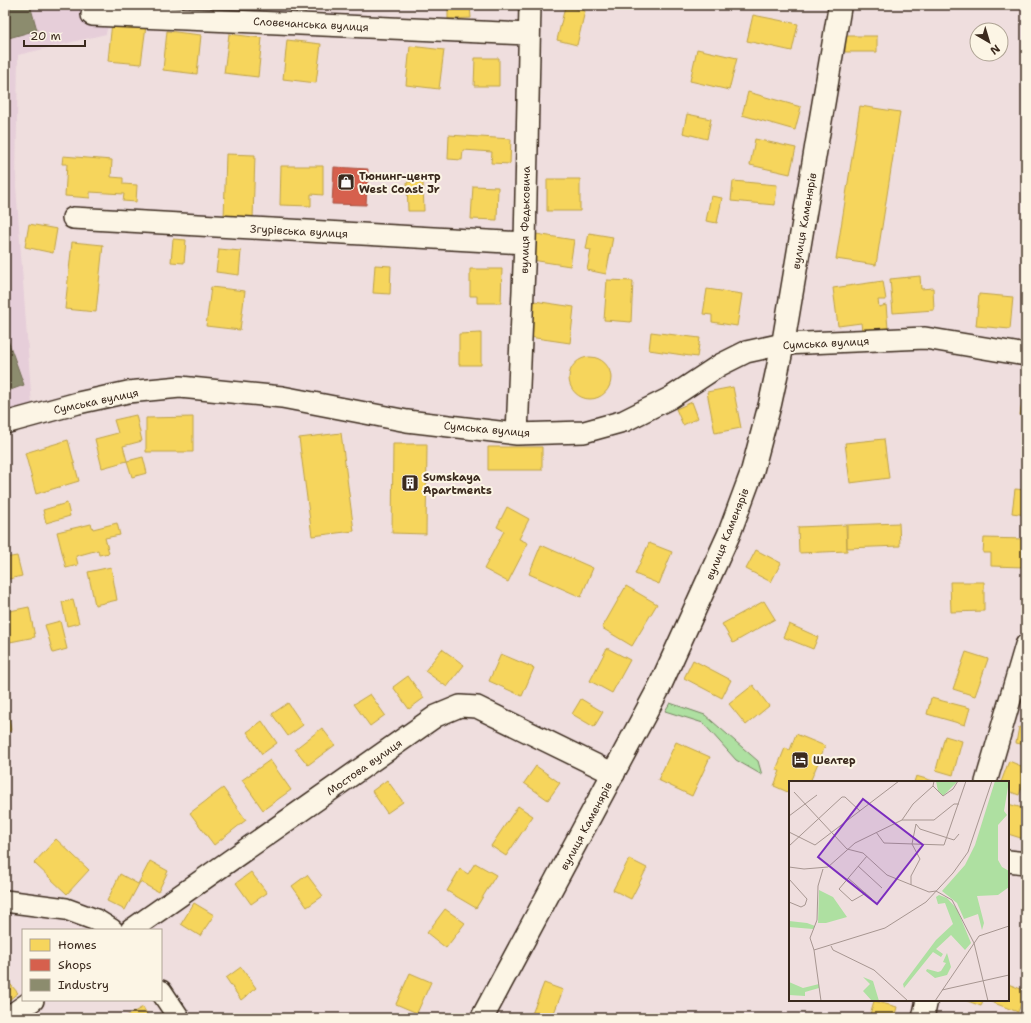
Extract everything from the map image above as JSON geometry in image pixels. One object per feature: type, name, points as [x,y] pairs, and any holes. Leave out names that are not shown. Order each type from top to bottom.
[{"type":"street","name":"вулиця Федьковича","points":[[517,434],[526,243],[530,5]]},
{"type":"street","name":"вулиця Каменярів","points":[[482,1018],[659,688],[729,534],[752,472],[770,404],[783,344],[840,5]]},
{"type":"street","name":"Словечанська вулиця","points":[[92,15],[203,12],[529,34]]},
{"type":"street","name":"Згурівська вулиця","points":[[73,218],[526,243]]},
{"type":"street","name":"Сумська вулиця","points":[[5,423],[78,403],[128,392],[180,387],[282,397],[407,421],[517,434],[584,432],[624,421],[670,398],[720,365],[746,352],[783,344],[925,338],[1026,355]]},
{"type":"street","points":[[986,781],[1026,645]]},
{"type":"street","name":"Мостова вулиця","points":[[133,929],[436,716],[460,706],[477,707],[614,774]]},
{"type":"street","points":[[1009,862],[1026,863]]},
{"type":"street","points":[[5,901],[66,909],[96,920],[110,929]]},
{"type":"street","points":[[162,992],[179,1018]]},
{"type":"street","points":[[7,1018],[31,1001]]},
{"type":"street","points":[[923,1018],[927,1001]]},
{"type":"shaded area","points":[[5,5],[112,5],[106,34],[18,55],[16,186],[32,406],[5,412]]},
{"type":"green space","points":[[670,703],[705,715],[758,761],[762,775],[736,760],[703,723],[665,711]]},
{"type":"building: Homes","points":[[448,5],[470,5],[471,18],[448,19]]},
{"type":"building: Homes","points":[[565,7],[585,11],[577,45],[557,40]]},
{"type":"building: Homes","points":[[753,15],[798,24],[792,51],[747,41]]},
{"type":"building: Homes","points":[[112,22],[146,26],[141,64],[108,61]]},
{"type":"building: Homes","points":[[167,31],[201,35],[197,74],[163,70]]},
{"type":"building: Homes","points":[[229,34],[262,38],[258,77],[224,73]]},
{"type":"building: Homes","points":[[845,36],[877,36],[877,52],[845,52]]},
{"type":"building: Homes","points":[[287,40],[321,44],[316,83],[283,79]]},
{"type":"building: Homes","points":[[410,46],[444,50],[439,89],[406,85]]},
{"type":"building: Homes","points":[[697,49],[737,58],[729,90],[690,81]]},
{"type":"building: Homes","points":[[475,58],[499,58],[499,86],[474,86]]},
{"type":"building: Homes","points":[[748,92],[801,107],[795,130],[742,115]]},
{"type":"building: Homes","points":[[860,106],[900,112],[876,265],[836,259]]},
{"type":"building: Homes","points":[[687,114],[711,119],[707,139],[683,133]]},
{"type":"building: Homes","points":[[449,135],[511,139],[510,164],[491,163],[492,152],[463,150],[462,160],[448,159]]},
{"type":"building: Homes","points":[[755,139],[796,148],[790,174],[750,165]]},
{"type":"building: Homes","points":[[226,154],[255,155],[253,219],[224,218]]},
{"type":"building: Homes","points":[[63,156],[112,160],[111,177],[123,178],[123,184],[137,185],[136,202],[123,201],[124,194],[90,192],[90,198],[65,196],[67,164],[62,164]]},
{"type":"building: Homes","points":[[281,166],[323,166],[323,195],[311,194],[311,206],[280,205]]},
{"type":"building: Homes","points":[[547,179],[580,179],[580,211],[547,211]]},
{"type":"building: Homes","points":[[733,181],[777,185],[775,205],[731,201]]},
{"type":"building: Homes","points":[[407,182],[423,182],[424,211],[408,211]]},
{"type":"building: Homes","points":[[473,186],[498,187],[497,220],[471,219]]},
{"type":"building: Homes","points":[[711,196],[722,198],[717,223],[706,221]]},
{"type":"building: Homes","points":[[29,224],[57,229],[53,253],[25,247]]},
{"type":"building: Homes","points":[[589,233],[613,237],[606,274],[587,270],[591,250],[586,249]]},
{"type":"building: Homes","points":[[536,234],[574,240],[570,266],[532,260]]},
{"type":"building: Homes","points":[[173,239],[186,240],[184,263],[171,262]]},
{"type":"building: Homes","points":[[72,242],[103,245],[96,312],[65,309]]},
{"type":"building: Homes","points":[[219,249],[241,251],[239,275],[216,272]]},
{"type":"building: Homes","points":[[375,265],[391,266],[390,294],[373,293]]},
{"type":"building: Homes","points":[[470,269],[502,269],[501,303],[477,303],[477,296],[470,296]]},
{"type":"building: Homes","points":[[920,276],[921,289],[933,288],[934,310],[893,313],[890,279]]},
{"type":"building: Homes","points":[[607,280],[633,281],[631,322],[604,320]]},
{"type":"building: Homes","points":[[883,281],[886,300],[878,300],[879,307],[886,305],[888,328],[862,331],[861,323],[838,326],[833,288]]},
{"type":"building: Homes","points":[[211,287],[245,291],[240,330],[206,326]]},
{"type":"building: Homes","points":[[707,289],[742,294],[737,326],[712,322],[712,315],[703,314]]},
{"type":"building: Homes","points":[[979,294],[1013,297],[1010,329],[976,326]]},
{"type":"building: Homes","points":[[534,301],[574,307],[570,343],[529,337]]},
{"type":"building: Homes","points":[[651,332],[700,338],[697,357],[649,350]]},
{"type":"building: Homes","points":[[481,333],[481,365],[459,365],[459,334]]},
{"type":"building: Homes","points":[[586,357],[594,357],[602,360],[608,366],[611,378],[608,390],[602,396],[594,399],[586,399],[578,396],[572,390],[569,382],[569,374],[572,366],[578,360]]},
{"type":"building: Homes","points":[[733,387],[741,428],[715,433],[707,392]]},
{"type":"building: Homes","points":[[1024,392],[1026,392],[1026,415],[1020,415]]},
{"type":"building: Homes","points":[[692,402],[698,418],[683,425],[676,409]]},
{"type":"building: Homes","points":[[136,415],[142,441],[123,446],[127,461],[102,468],[95,439],[118,433],[114,420]]},
{"type":"building: Homes","points":[[193,417],[193,452],[146,452],[146,418]]},
{"type":"building: Homes","points":[[341,433],[354,531],[312,536],[299,438]]},
{"type":"building: Homes","points":[[884,439],[889,478],[850,483],[845,443]]},
{"type":"building: Homes","points":[[68,440],[79,481],[36,494],[25,453]]},
{"type":"building: Homes","name":"Sumskaya Apartments","points":[[393,444],[427,444],[426,534],[392,533]]},
{"type":"building: Homes","points":[[488,447],[542,447],[542,470],[488,470]]},
{"type":"building: Homes","points":[[143,457],[147,473],[132,477],[127,461]]},
{"type":"building: Homes","points":[[1015,489],[1026,490],[1026,515],[1012,513]]},
{"type":"building: Homes","points":[[67,503],[70,516],[46,523],[43,510]]},
{"type":"building: Homes","points":[[507,507],[529,519],[519,539],[528,543],[508,582],[484,569],[504,531],[497,527]]},
{"type":"building: Homes","points":[[117,523],[120,535],[105,538],[109,553],[99,555],[98,550],[76,556],[78,565],[66,568],[57,532],[91,524],[93,529]]},
{"type":"building: Homes","points":[[899,523],[900,546],[847,548],[847,525]]},
{"type":"building: Homes","points":[[846,525],[847,551],[799,553],[798,527]]},
{"type":"building: Homes","points":[[984,538],[1025,539],[1024,567],[991,566],[991,553],[983,553]]},
{"type":"building: Homes","points":[[649,543],[672,552],[659,584],[635,574]]},
{"type":"building: Homes","points":[[541,545],[593,568],[581,597],[529,574]]},
{"type":"building: Homes","points":[[756,550],[781,563],[771,582],[746,569]]},
{"type":"building: Homes","points":[[17,556],[22,576],[5,580],[5,558]]},
{"type":"building: Homes","points":[[111,567],[117,600],[95,605],[88,572]]},
{"type":"building: Homes","points":[[950,582],[984,582],[984,611],[951,612]]},
{"type":"building: Homes","points":[[626,586],[657,604],[632,646],[602,628]]},
{"type":"building: Homes","points":[[73,600],[79,623],[67,626],[62,602]]},
{"type":"building: Homes","points":[[764,601],[775,619],[733,643],[722,624]]},
{"type":"building: Homes","points":[[29,607],[35,637],[10,642],[5,612]]},
{"type":"building: Homes","points":[[60,621],[67,649],[53,653],[45,625]]},
{"type":"building: Homes","points":[[789,624],[818,637],[813,649],[783,637]]},
{"type":"building: Homes","points":[[607,648],[630,660],[612,693],[590,681]]},
{"type":"building: Homes","points":[[442,649],[464,665],[447,687],[425,671]]},
{"type":"building: Homes","points":[[966,652],[988,659],[975,696],[953,689]]},
{"type":"building: Homes","points":[[501,654],[534,668],[522,696],[489,681]]},
{"type":"building: Homes","points":[[693,660],[731,680],[722,698],[684,678]]},
{"type":"building: Homes","points":[[408,676],[424,698],[409,709],[393,687]]},
{"type":"building: Homes","points":[[753,685],[769,706],[746,725],[729,704]]},
{"type":"building: Homes","points":[[370,694],[385,715],[370,726],[354,704]]},
{"type":"building: Homes","points":[[931,698],[970,708],[965,725],[927,714]]},
{"type":"building: Homes","points":[[581,699],[603,712],[594,727],[572,714]]},
{"type":"building: Homes","points":[[288,703],[303,725],[288,736],[272,714]]},
{"type":"building: Homes","points":[[5,704],[7,704],[11,731],[5,732]]},
{"type":"building: Homes","points":[[262,721],[277,743],[262,754],[247,732]]},
{"type":"building: Homes","points":[[1019,727],[1026,729],[1026,745],[1016,743]]},
{"type":"building: Homes","points":[[322,728],[335,745],[308,765],[295,749]]},
{"type":"building: Homes","name":"Шелтер","points":[[796,734],[825,746],[810,781],[789,781],[789,793],[774,786],[780,771],[776,770],[785,748],[790,750]]},
{"type":"building: Homes","points":[[945,736],[962,741],[953,775],[936,770]]},
{"type":"building: Homes","points":[[676,742],[710,757],[692,796],[658,780]]},
{"type":"building: Homes","points":[[270,760],[291,790],[263,810],[242,780]]},
{"type":"building: Homes","points":[[1009,761],[1026,768],[1026,776],[1019,795],[1009,791],[1009,781],[1001,781]]},
{"type":"building: Homes","points":[[536,766],[560,783],[548,800],[524,783]]},
{"type":"building: Homes","points":[[916,776],[934,781],[914,781]]},
{"type":"building: Homes","points":[[387,780],[403,802],[387,813],[372,791]]},
{"type":"building: Homes","points":[[223,788],[246,820],[214,845],[190,813]]},
{"type":"building: Homes","points":[[1009,804],[1026,809],[1026,830],[1024,839],[1009,834]]},
{"type":"building: Homes","points":[[518,806],[533,816],[506,856],[491,846]]},
{"type":"building: Homes","points":[[56,839],[89,870],[67,894],[34,863]]},
{"type":"building: Homes","points":[[629,859],[647,868],[631,899],[613,890]]},
{"type":"building: Homes","points":[[150,861],[168,871],[158,892],[140,882],[125,910],[107,901],[120,874],[138,884]]},
{"type":"building: Homes","points":[[475,863],[496,875],[476,908],[447,891],[460,869],[468,874]]},
{"type":"building: Homes","points":[[251,872],[267,893],[251,904],[236,883]]},
{"type":"building: Homes","points":[[307,875],[323,896],[307,907],[292,886]]},
{"type":"building: Homes","points":[[194,903],[214,915],[200,936],[181,924]]},
{"type":"building: Homes","points":[[445,909],[465,923],[446,948],[427,933]]},
{"type":"building: Homes","points":[[241,967],[256,988],[241,1000],[226,978]]},
{"type":"building: Homes","points":[[410,973],[431,982],[417,1013],[396,1004]]},
{"type":"building: Homes","points":[[5,978],[18,993],[5,1003]]},
{"type":"building: Homes","points":[[544,983],[563,990],[552,1018],[542,1018],[532,1014]]},
{"type":"building: Homes","points":[[1009,984],[1026,991],[1018,1012],[989,1001],[1009,1001]]},
{"type":"building: Homes","points":[[874,1001],[897,1007],[894,1018],[869,1018]]},
{"type":"building: Homes","points":[[968,1001],[983,1001],[981,1006]]},
{"type":"building: Homes","points":[[143,1007],[149,1018],[125,1018],[125,1017]]},
{"type":"building: Shops","points":[[334,167],[368,169],[366,205],[332,204]]},
{"type":"building: Industry","points":[[5,5],[30,5],[37,30],[5,39]]},
{"type":"building: Industry","points":[[5,332],[24,385],[5,392]]},
{"type":"place","name":"Тюнинг-центр West Coast Jr","points":[[346,182]]},
{"type":"place","name":"Sumskaya Apartments","points":[[410,483]]},
{"type":"place","name":"Шелтер","points":[[800,760]]}]
